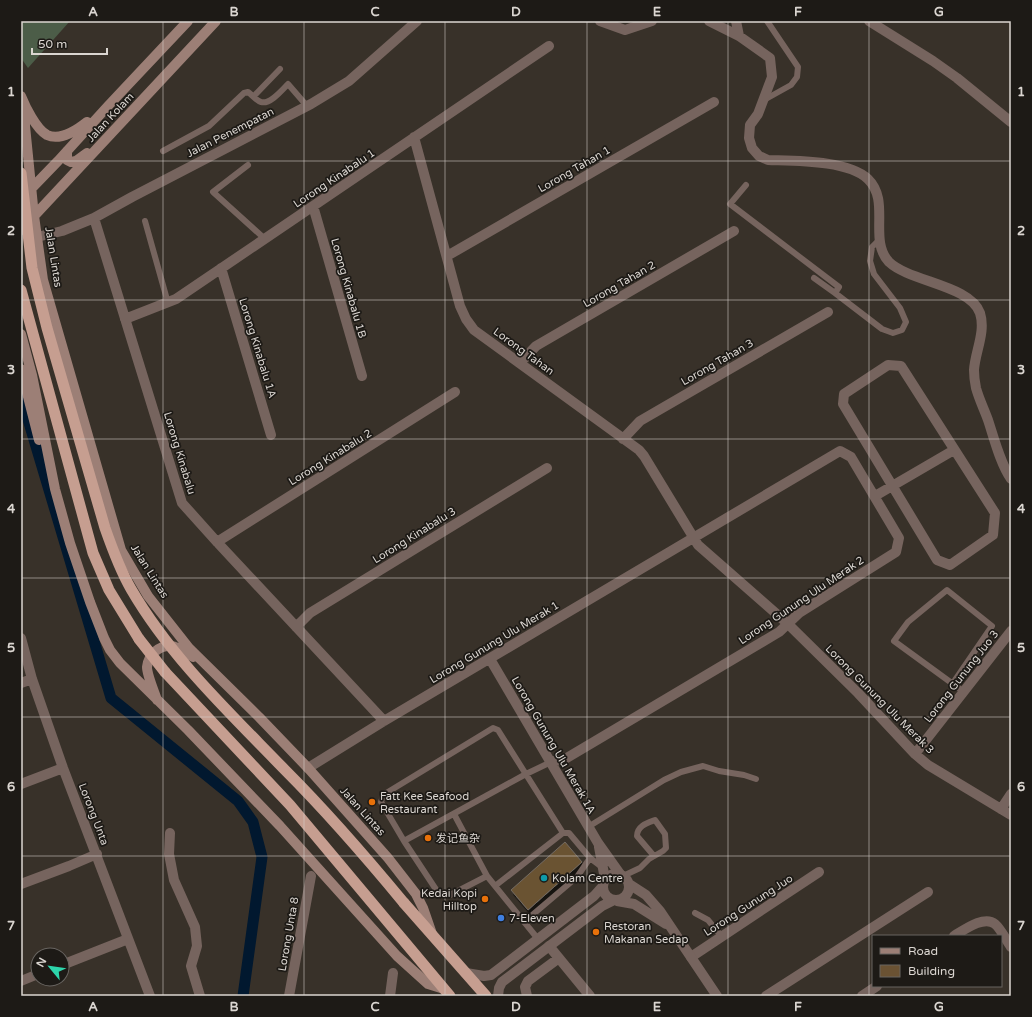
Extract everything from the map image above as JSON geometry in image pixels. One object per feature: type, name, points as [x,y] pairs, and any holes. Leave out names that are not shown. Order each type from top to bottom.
[{"type":"highway","name":"Jalan Lintas","points":[[21,173],[32,268],[47,328],[104,528],[113,552],[130,587],[148,617],[186,666],[310,796],[486,996]]},
{"type":"highway","points":[[21,290],[93,554],[109,590],[129,624],[165,672],[290,804],[447,992]]},
{"type":"main road","name":"Jalan Kolam","points":[[21,198],[67,151],[188,21]]},
{"type":"main road","name":"Jalan Kolam","points":[[21,230],[216,21]]},
{"type":"main road","points":[[21,96],[25,106],[47,135],[64,135],[78,129],[108,106]]},
{"type":"main road","name":"Jalan Lintas","points":[[25,106],[25,126],[34,216],[43,280],[120,550],[148,596],[189,648],[308,768],[388,858],[407,882],[423,908],[432,935]]},
{"type":"main road","points":[[21,137],[25,126]]},
{"type":"main road","points":[[67,151],[67,160],[71,162],[76,161],[102,143]]},
{"type":"main road","points":[[21,334],[32,374],[55,489]]},
{"type":"main road","points":[[21,369],[40,445],[55,489],[82,582],[104,638],[120,663],[188,730],[280,826],[397,956],[428,984],[447,992]]},
{"type":"main road","points":[[158,701],[147,666],[155,650],[170,646],[179,649],[209,667]]},
{"type":"street","name":"Jalan Penempatan","points":[[37,236],[62,231],[94,218],[307,106],[348,81],[417,21]]},
{"type":"street","points":[[600,21],[625,30],[652,21]]},
{"type":"street","points":[[709,21],[739,36],[770,58],[772,77],[758,114],[750,125],[749,138],[752,148],[759,156],[768,160],[831,163],[857,172],[868,179],[878,198],[880,218],[879,240],[886,258],[899,269],[944,287],[971,301],[977,307],[980,314],[981,333],[974,371],[976,389],[1003,465],[1011,479]]},
{"type":"street","points":[[736,21],[739,36]]},
{"type":"street","points":[[869,21],[933,60],[1011,122]]},
{"type":"street","name":"Lorong Kinabalu 1","points":[[126,319],[176,299],[549,46]]},
{"type":"street","name":"Lorong Tahan 1","points":[[447,256],[714,102]]},
{"type":"street","name":"Lorong Tahan","points":[[414,137],[460,306],[466,319],[474,330],[639,450],[694,539]]},
{"type":"street","name":"Lorong Kinabalu 1B","points":[[313,206],[362,376]]},
{"type":"street","name":"Lorong Kinabalu","points":[[94,218],[182,503],[384,721]]},
{"type":"street","name":"Lorong Tahan 2","points":[[520,363],[536,346],[734,231]]},
{"type":"street","name":"Lorong Kinabalu 1A","points":[[221,268],[271,435]]},
{"type":"street","name":"Lorong Tahan 3","points":[[623,439],[640,421],[828,312]]},
{"type":"street","points":[[888,365],[901,366],[954,450],[995,514],[993,535],[950,565],[937,560],[843,404],[844,394],[888,365]]},
{"type":"street","name":"Lorong Kinabalu 2","points":[[217,542],[456,392]]},
{"type":"street","points":[[875,496],[954,450]]},
{"type":"street","name":"Lorong Gunung Ulu Merak 1","points":[[308,768],[384,721],[694,539],[840,451]]},
{"type":"street","name":"Lorong Gunung Ulu Merak 2","points":[[551,762],[565,759],[779,632],[799,613],[896,552],[899,538],[851,457],[840,451]]},
{"type":"street","name":"Lorong Kinabalu 3","points":[[296,626],[310,613],[547,468]]},
{"type":"street","name":"Lorong Gunung Ulu Merak 3","points":[[694,539],[698,545],[788,624],[858,693],[915,754],[928,765],[1011,815]]},
{"type":"street","name":"Lorong Gunung Juo 3","points":[[915,754],[1011,631]]},
{"type":"street","name":"Lorong Unta","points":[[21,638],[32,679],[63,768],[150,996]]},
{"type":"street","name":"Lorong Gunung Ulu Merak 1A","points":[[490,659],[588,827],[624,878]]},
{"type":"street","points":[[21,683],[32,679]]},
{"type":"street","points":[[21,784],[63,768]]},
{"type":"street","points":[[1002,809],[1011,794]]},
{"type":"street","points":[[170,833],[169,854],[174,880],[195,927],[197,946],[191,966],[200,996]]},
{"type":"street","name":"Lorong Gunung Ulu Merak 1A","points":[[598,843],[604,883]]},
{"type":"street","points":[[21,884],[97,854]]},
{"type":"street","name":"Lorong Gunung Juo","points":[[691,957],[819,872]]},
{"type":"street","points":[[466,973],[484,976],[491,975],[594,896],[612,875],[624,878],[646,895],[664,917],[716,996]]},
{"type":"street","name":"Lorong Unta 8","points":[[289,996],[311,876]]},
{"type":"street","points":[[498,996],[499,988],[502,982],[602,906],[624,898],[630,888],[624,878]]},
{"type":"street","points":[[604,883],[604,894],[614,901],[634,904],[670,926]]},
{"type":"street","points":[[766,996],[928,892]]},
{"type":"street","points":[[956,935],[971,926],[986,920],[991,921],[996,924],[1011,947]]},
{"type":"street","points":[[70,961],[128,939]]},
{"type":"street","points":[[549,946],[590,996]]},
{"type":"street","points":[[527,996],[525,987],[528,981],[559,958]]},
{"type":"street","points":[[390,996],[393,973]]},
{"type":"street","points":[[862,996],[876,987]]},
{"type":"lane","points":[[762,101],[791,86],[797,77],[798,67],[767,21]]},
{"type":"lane","points":[[254,96],[280,69]]},
{"type":"lane","points":[[163,151],[209,126],[248,92],[261,102],[266,102],[276,96],[288,84],[307,106]]},
{"type":"lane","points":[[248,165],[212,192],[265,239]]},
{"type":"lane","points":[[746,185],[730,204],[839,287],[835,293]]},
{"type":"lane","points":[[145,221],[168,303]]},
{"type":"lane","points":[[814,278],[882,329],[893,333],[902,330],[906,322],[900,308],[874,274],[870,261],[872,247],[879,240]]},
{"type":"lane","points":[[953,684],[992,626],[947,590],[908,622],[894,641],[953,684],[964,692]]},
{"type":"lane","points":[[487,876],[450,895],[437,891],[404,841],[381,802],[383,795],[493,728],[498,730],[563,833]]},
{"type":"lane","points":[[404,841],[526,774],[551,762]]},
{"type":"lane","points":[[588,827],[664,780],[681,772],[703,766],[756,779]]},
{"type":"lane","points":[[454,814],[487,876],[538,939]]},
{"type":"lane","points":[[624,878],[666,848],[667,842],[665,834],[655,820],[642,826],[637,833],[637,836],[654,856]]},
{"type":"lane","points":[[495,886],[563,833],[569,833],[590,858],[602,867]]},
{"type":"lane","points":[[524,922],[577,877],[590,858]]},
{"type":"lane","points":[[695,913],[708,920],[722,937]]},
{"type":"green space","points":[[21,21],[70,21],[28,68],[21,58]]},
{"type":"building","name":"Kolam Centre","points":[[565,842],[582,862],[528,910],[511,890]]},
{"type":"waterway","points":[[21,396],[111,698],[238,801],[253,822],[262,857],[243,996]]},
{"type":"place","name":"Fatt Kee Seafood Restaurant","points":[[372,802]]},
{"type":"place","name":"发记鱼杂","points":[[428,838]]},
{"type":"place","name":"Kolam Centre","points":[[544,878]]},
{"type":"place","name":"Kedai Kopi Hilltop","points":[[485,899]]},
{"type":"place","name":"7-Eleven","points":[[501,918]]},
{"type":"place","name":"Restoran Makanan Sedap","points":[[596,932]]}]
